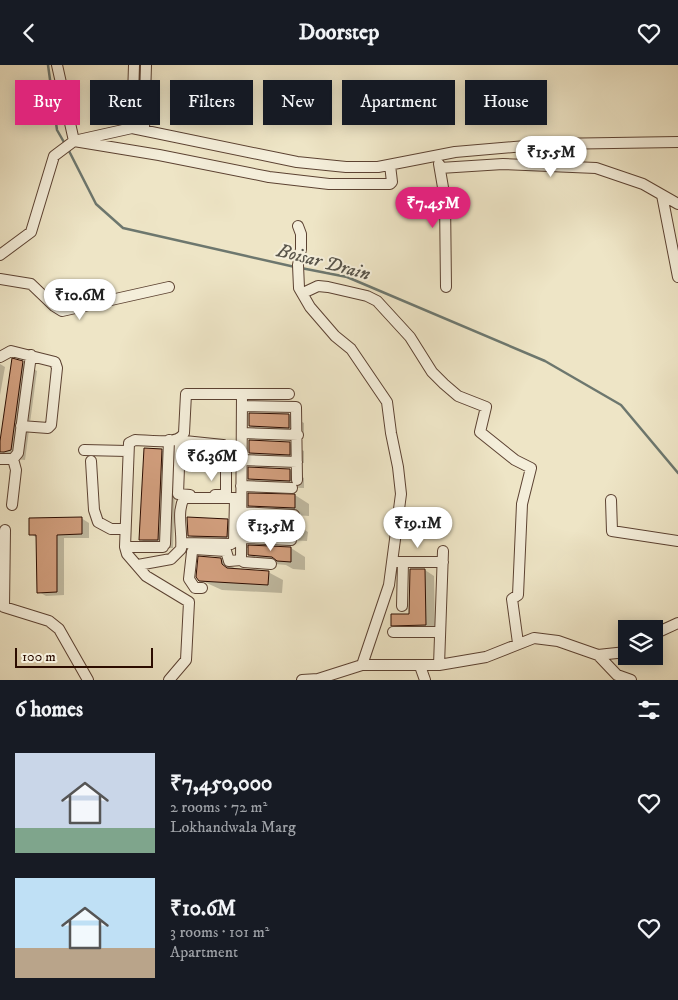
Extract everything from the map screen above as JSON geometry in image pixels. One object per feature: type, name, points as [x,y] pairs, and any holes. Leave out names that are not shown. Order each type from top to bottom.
[{"type":"street","points":[[57,65],[73,142]]},
{"type":"street","points":[[132,128],[134,65]]},
{"type":"street","points":[[144,130],[146,65]]},
{"type":"street","points":[[0,255],[30,232],[39,211],[54,156],[73,142],[132,128],[314,165],[346,167],[390,165],[437,157],[454,152],[549,144],[678,142]]},
{"type":"street","points":[[73,142],[159,155],[268,177],[329,184],[390,184],[392,182],[390,165]]},
{"type":"street","points":[[437,157],[445,199],[446,287]]},
{"type":"street","points":[[440,168],[503,164],[596,168],[627,177],[678,204]]},
{"type":"street","points":[[662,195],[678,277]]},
{"type":"street","points":[[298,226],[301,233],[298,265],[301,290],[310,307],[335,336],[350,349],[387,402],[401,494],[398,562],[402,585],[402,606]]},
{"type":"street","points":[[0,279],[31,284],[62,311],[168,287]]},
{"type":"street","points":[[301,290],[328,287],[377,301],[410,337],[432,371],[444,385],[458,396],[486,407],[480,432],[516,460],[531,468],[522,504],[518,595],[512,599],[518,643]]},
{"type":"street","points":[[0,357],[11,351],[55,361],[57,368],[51,425],[48,428],[21,426]]},
{"type":"street","points":[[0,459],[13,459],[17,457],[31,355]]},
{"type":"street","points":[[175,441],[182,437],[184,433],[186,394],[289,394]]},
{"type":"street","points":[[241,560],[242,394]]},
{"type":"street","points":[[242,406],[296,407],[298,435],[294,484],[242,487]]},
{"type":"street","points":[[242,433],[298,435]]},
{"type":"street","points":[[170,680],[186,660],[189,602],[146,576],[127,554],[125,547],[129,443],[134,440],[175,441],[223,445],[226,447],[226,492],[224,495],[178,494],[175,441]]},
{"type":"street","points":[[125,547],[164,546],[175,441]]},
{"type":"street","points":[[84,450],[128,451]]},
{"type":"street","points":[[12,505],[16,470],[13,459]]},
{"type":"street","points":[[242,460],[297,462]]},
{"type":"street","points":[[92,461],[94,510],[98,522],[111,529],[126,529]]},
{"type":"street","points":[[138,565],[171,559],[180,547],[181,503],[184,498],[235,498],[234,542],[231,544],[180,547]]},
{"type":"street","points":[[611,500],[612,531],[678,541]]},
{"type":"street","points":[[241,512],[294,515]]},
{"type":"street","points":[[5,530],[4,607],[49,621],[59,629],[88,680]]},
{"type":"street","points":[[241,538],[292,540]]},
{"type":"street","points":[[180,547],[192,551],[194,549],[226,551],[229,561],[241,560],[244,563],[271,564]]},
{"type":"street","points":[[192,551],[189,579],[195,588],[202,588]]},
{"type":"street","points":[[398,562],[443,556],[438,665]]},
{"type":"street","points":[[362,665],[398,562]]},
{"type":"street","points":[[389,585],[402,585]]},
{"type":"street","points":[[663,630],[678,623]]},
{"type":"street","points":[[393,632],[440,632]]},
{"type":"street","points":[[302,680],[318,679],[362,665],[438,665],[486,657],[534,638],[558,641],[598,655],[618,653]]},
{"type":"street","points":[[598,655],[617,675],[630,680]]},
{"type":"street","points":[[420,666],[426,680]]},
{"type":"building","points":[[12,358],[23,361],[11,450],[0,452],[0,441]]},
{"type":"building","points":[[249,413],[289,414],[289,428],[249,426]]},
{"type":"building","points":[[249,440],[290,442],[290,455],[249,453]]},
{"type":"building","points":[[144,448],[162,449],[158,540],[139,540]]},
{"type":"building","points":[[248,467],[290,469],[290,481],[248,479]]},
{"type":"building","points":[[248,493],[295,494],[295,508],[248,506]]},
{"type":"building","points":[[82,517],[82,534],[57,535],[57,592],[37,593],[36,535],[29,535],[29,518]]},
{"type":"building","points":[[187,517],[228,519],[227,537],[188,536]]},
{"type":"building","points":[[248,519],[294,522],[293,534],[248,531]]},
{"type":"building","points":[[248,545],[291,547],[291,562],[277,561],[272,557],[248,555]]},
{"type":"building","points":[[198,556],[221,558],[222,564],[227,568],[269,571],[268,585],[199,581],[196,577]]},
{"type":"building","points":[[410,569],[425,569],[426,625],[391,626],[391,614],[409,614]]},
{"type":"waterway","name":"Boisar Drain","points":[[48,65],[57,130],[65,144]]},
{"type":"waterway","name":"Boisar Drain","points":[[68,149],[96,204],[123,228],[295,267]]},
{"type":"waterway","name":"Boisar Drain","points":[[301,268],[347,277],[545,361],[621,405],[678,473]]}]
